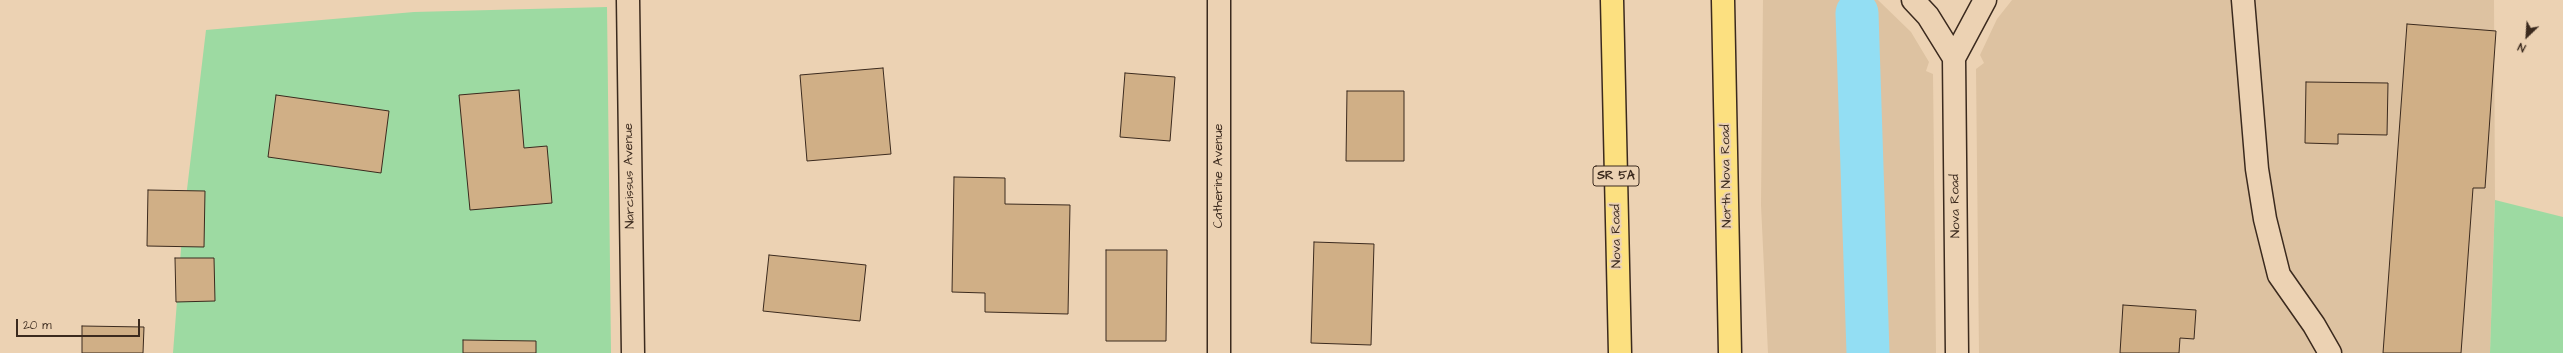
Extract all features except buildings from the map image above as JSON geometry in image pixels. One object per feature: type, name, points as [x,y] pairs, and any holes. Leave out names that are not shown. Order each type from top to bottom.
[{"type":"main road","name":"Nova Road","points":[[1612,0],[1620,353]]},
{"type":"main road","name":"North Nova Road","points":[[1723,0],[1730,353]]},
{"type":"street","name":"Narcissus Avenue","points":[[628,0],[633,353]]},
{"type":"street","name":"Catherine Avenue","points":[[1219,0],[1219,353]]},
{"type":"street","points":[[1912,0],[1928,16],[1954,58]]},
{"type":"street","name":"Nova Road","points":[[1957,353],[1954,58],[1985,0]]},
{"type":"street","points":[[2243,0],[2257,169],[2265,219],[2279,276],[2293,299],[2314,325],[2330,353]]},
{"type":"shaded area","points":[[1763,0],[1878,0],[1911,32],[1929,62],[1926,71],[1933,74],[1936,353],[1768,353],[1761,205]]},
{"type":"shaded area","points":[[2012,0],[2494,0],[2495,200],[2490,353],[1979,353],[1976,69],[1984,63],[1980,55],[1997,19]]},
{"type":"green space","points":[[607,7],[611,353],[173,353],[183,223],[206,30],[414,12]]},
{"type":"green space","points":[[2495,200],[2563,217],[2563,353],[2490,353]]},
{"type":"waterway","points":[[1857,13],[1868,353]]}]
